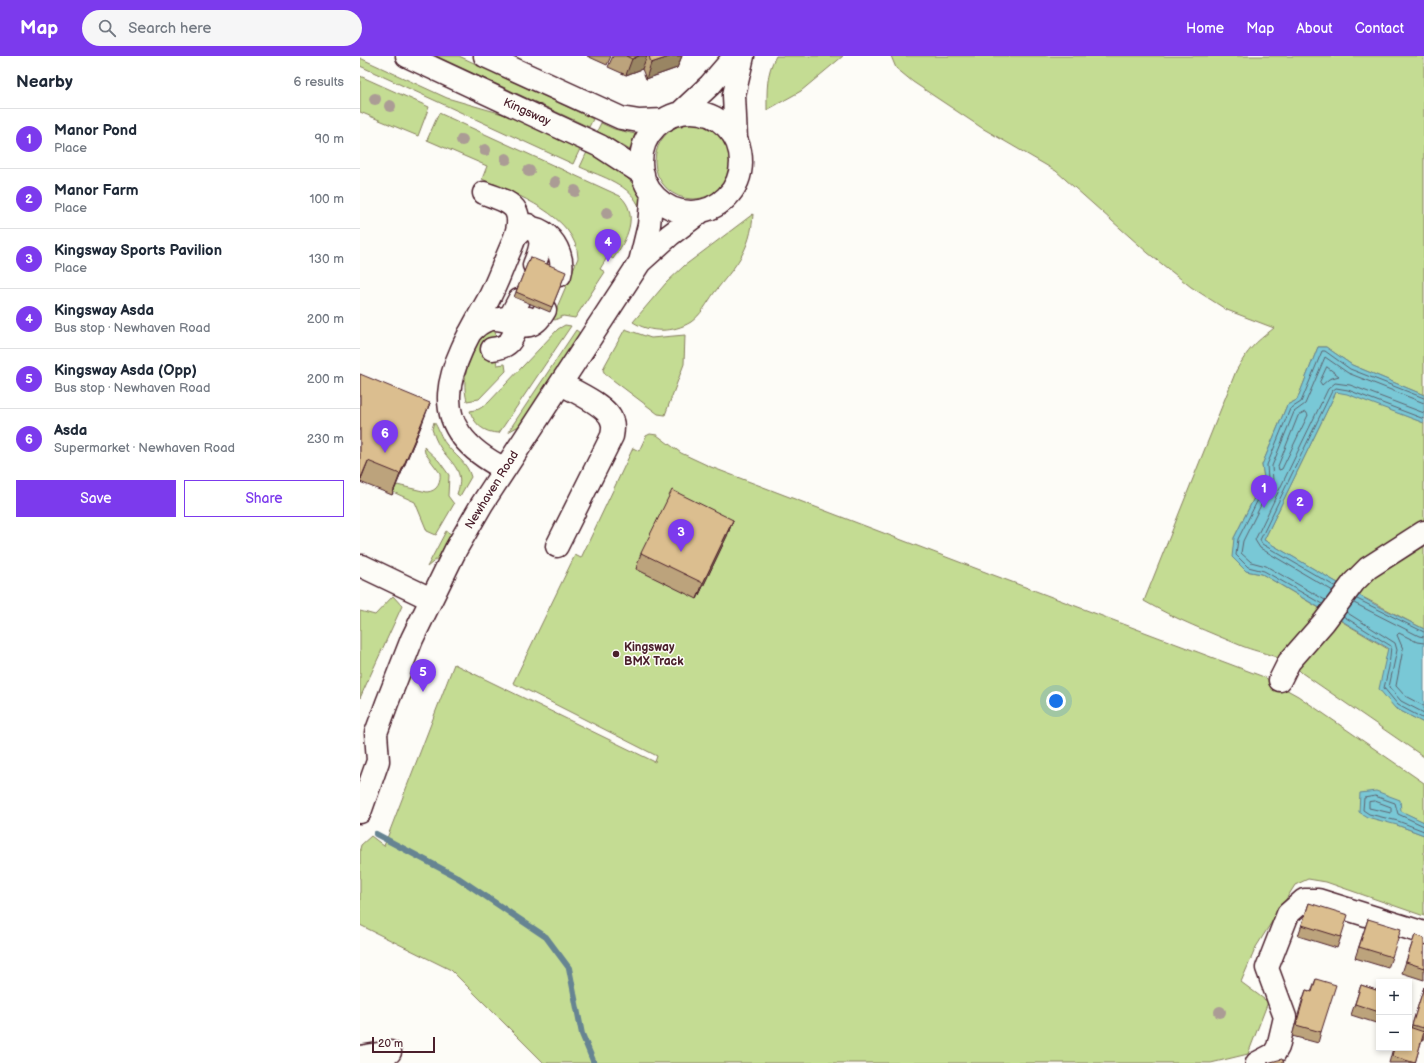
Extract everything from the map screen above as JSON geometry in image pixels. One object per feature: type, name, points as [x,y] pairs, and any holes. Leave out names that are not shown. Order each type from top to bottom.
[{"type":"street","name":"Kingsway","points":[[407,56],[600,146],[647,184]]},
{"type":"street","points":[[484,56],[621,118],[639,121],[696,112],[712,116],[726,126],[736,139]]},
{"type":"street","points":[[735,56],[710,85],[672,117],[653,130],[645,143],[641,159],[647,184],[662,203],[674,209],[688,212],[702,211],[716,206],[728,196],[737,184],[741,169],[741,154],[736,139],[734,95],[743,56]]},
{"type":"street","name":"Newhaven Road","points":[[640,262],[649,225],[647,184]]},
{"type":"street","points":[[484,193],[511,206],[516,210],[518,223],[532,235],[540,235],[540,246],[547,270]]},
{"type":"street","name":"Newhaven Road","points":[[360,750],[376,733],[412,639],[456,549],[505,469],[640,262],[670,235],[702,211]]},
{"type":"street","points":[[505,469],[487,460],[462,436],[454,422],[448,391],[452,374],[469,334],[490,296],[532,235]]},
{"type":"street","points":[[469,334],[483,322],[491,319],[530,325],[536,323],[533,305]]},
{"type":"street","points":[[492,349],[502,348],[512,341],[507,322]]},
{"type":"street","points":[[557,546],[612,436],[613,428],[612,420],[604,410],[561,384]]},
{"type":"street","points":[[1280,680],[1289,662],[1330,615],[1349,587],[1368,568],[1424,532]]},
{"type":"street","points":[[362,566],[431,599]]},
{"type":"street","name":"Newhaven Road","points":[[360,812],[378,761],[376,733]]},
{"type":"street","points":[[1257,1063],[1274,1054],[1278,1047],[1285,1017],[1267,968],[1288,914],[1304,900],[1318,900],[1424,933]]},
{"type":"street","points":[[360,1057],[390,1052]]},
{"type":"green space","points":[[436,56],[459,56],[593,119],[589,127]]},
{"type":"green space","points":[[776,56],[843,56],[801,91],[767,110],[767,89],[770,69]]},
{"type":"green space","points":[[891,56],[1424,56],[1424,395],[1352,365],[1326,347],[1318,347],[1297,400],[1287,405],[1262,465],[1264,478],[1234,538],[1246,571],[1262,574],[1388,649],[1385,667],[1395,708],[1424,723],[1424,757],[1289,663],[1274,656],[1242,646],[1168,614],[1144,601],[1236,371],[1252,347],[1274,328],[1227,310],[1191,287],[1148,253],[1056,171],[982,128],[913,82],[896,68]]},
{"type":"green space","points":[[360,58],[447,98],[513,117],[580,149],[573,164],[360,66]]},
{"type":"green space","points":[[360,76],[429,107],[418,136],[360,112]]},
{"type":"green space","points":[[439,113],[620,196],[626,203],[630,219],[627,235],[613,259],[608,256],[600,269],[605,272],[575,318],[563,316],[555,320],[552,319],[578,258],[575,243],[567,230],[542,208],[482,179],[487,166],[427,140]]},
{"type":"green space","points":[[601,123],[614,129],[635,134],[630,150],[597,131]]},
{"type":"green space","points":[[686,123],[700,123],[714,129],[725,140],[731,154],[731,168],[728,176],[720,188],[714,193],[700,199],[686,199],[672,193],[661,182],[655,168],[655,154],[661,140],[672,129]]},
{"type":"green space","points":[[587,152],[604,161],[624,175],[632,183],[641,200],[640,209],[636,200],[623,187],[580,167]]},
{"type":"green space","points":[[753,214],[749,238],[741,257],[704,309],[695,319],[684,326],[669,330],[654,330],[640,326],[633,322],[666,283],[684,266]]},
{"type":"green space","points":[[565,325],[571,326],[499,433],[494,433],[480,427],[474,420],[470,411],[479,409],[488,403],[558,329]]},
{"type":"green space","points":[[490,329],[494,330],[497,337],[488,341],[495,354],[497,365],[505,364],[506,371],[479,399],[467,401],[465,391],[466,371],[477,343]]},
{"type":"green space","points":[[625,329],[651,338],[685,335],[684,364],[665,415],[658,414],[605,374],[603,370]]},
{"type":"green space","points":[[576,330],[580,333],[576,341],[519,426],[508,432]]},
{"type":"green space","points":[[1336,392],[1347,393],[1424,423],[1424,525],[1343,586],[1264,540]]},
{"type":"green space","points":[[434,422],[444,442],[464,463],[471,477],[460,496],[457,494],[460,479],[458,473],[436,440],[432,429]]},
{"type":"green space","points":[[650,434],[657,435],[681,453],[711,467],[1264,677],[1298,696],[1424,783],[1424,822],[1400,811],[1397,825],[1424,835],[1424,916],[1326,882],[1308,879],[1295,885],[1256,947],[1241,982],[1268,1002],[1248,1054],[1211,1063],[544,1063],[451,970],[360,925],[360,849],[361,845],[371,836],[384,846],[454,664],[655,762],[657,756],[513,683],[575,555],[581,558],[633,448],[639,451],[646,436]]},
{"type":"green space","points":[[424,447],[439,461],[449,475],[448,496],[454,504],[436,535],[427,531],[415,502],[393,492],[397,485],[427,492],[434,490],[438,486],[440,473],[425,453]]},
{"type":"green space","points":[[446,531],[451,534],[438,558],[427,567]]},
{"type":"green space","points":[[1424,541],[1424,629],[1355,593],[1370,574]]},
{"type":"green space","points":[[393,596],[402,606],[360,698],[360,611],[375,615]]},
{"type":"water","points":[[1318,347],[1326,347],[1352,365],[1424,395],[1424,423],[1347,394],[1336,392],[1264,540],[1374,604],[1424,629],[1424,723],[1395,708],[1379,689],[1388,648],[1262,574],[1246,571],[1232,557],[1234,538],[1264,478],[1262,465],[1287,405],[1297,400]]},
{"type":"water","points":[[1376,791],[1400,800],[1401,811],[1424,822],[1424,835],[1397,825],[1367,817],[1359,812],[1360,793]]},
{"type":"building","points":[[626,56],[639,56],[632,59]]},
{"type":"building","points":[[649,56],[672,56],[651,63]]},
{"type":"building","points":[[530,257],[566,272],[552,307],[516,292]]},
{"type":"building","points":[[360,374],[430,403],[400,474],[368,461],[360,480]]},
{"type":"building","points":[[672,490],[733,520],[703,583],[641,553]]},
{"type":"building","points":[[1309,903],[1348,915],[1341,937],[1302,925]]},
{"type":"building","points":[[1368,919],[1401,929],[1392,957],[1359,947]]},
{"type":"building","points":[[1415,935],[1424,938],[1424,968],[1406,962]]},
{"type":"building","points":[[1316,979],[1336,985],[1321,1032],[1296,1025],[1306,990],[1312,992]]},
{"type":"building","points":[[1361,985],[1376,990],[1376,1011],[1355,1004]]},
{"type":"building","points":[[1424,987],[1424,1028],[1412,1025]]},
{"type":"building","points":[[1412,1028],[1424,1032],[1415,1063],[1392,1056],[1393,1051],[1412,1051]]},
{"type":"building","points":[[1282,1059],[1284,1063],[1267,1063]]},
{"type":"waterway","points":[[376,834],[457,877],[546,937],[569,968],[582,1034],[594,1063]]},
{"type":"place","name":"Kingsway Asda","points":[[608,262]]},
{"type":"place","name":"Asda","points":[[385,453]]},
{"type":"place","name":"Manor Pond","points":[[1264,508]]},
{"type":"place","name":"Manor Farm","points":[[1300,522]]},
{"type":"place","name":"Kingsway Sports Pavilion","points":[[681,552]]},
{"type":"place","name":"Kingsway BMX Track","points":[[616,654]]},
{"type":"place","name":"Kingsway Asda (Opp)","points":[[423,692]]}]
